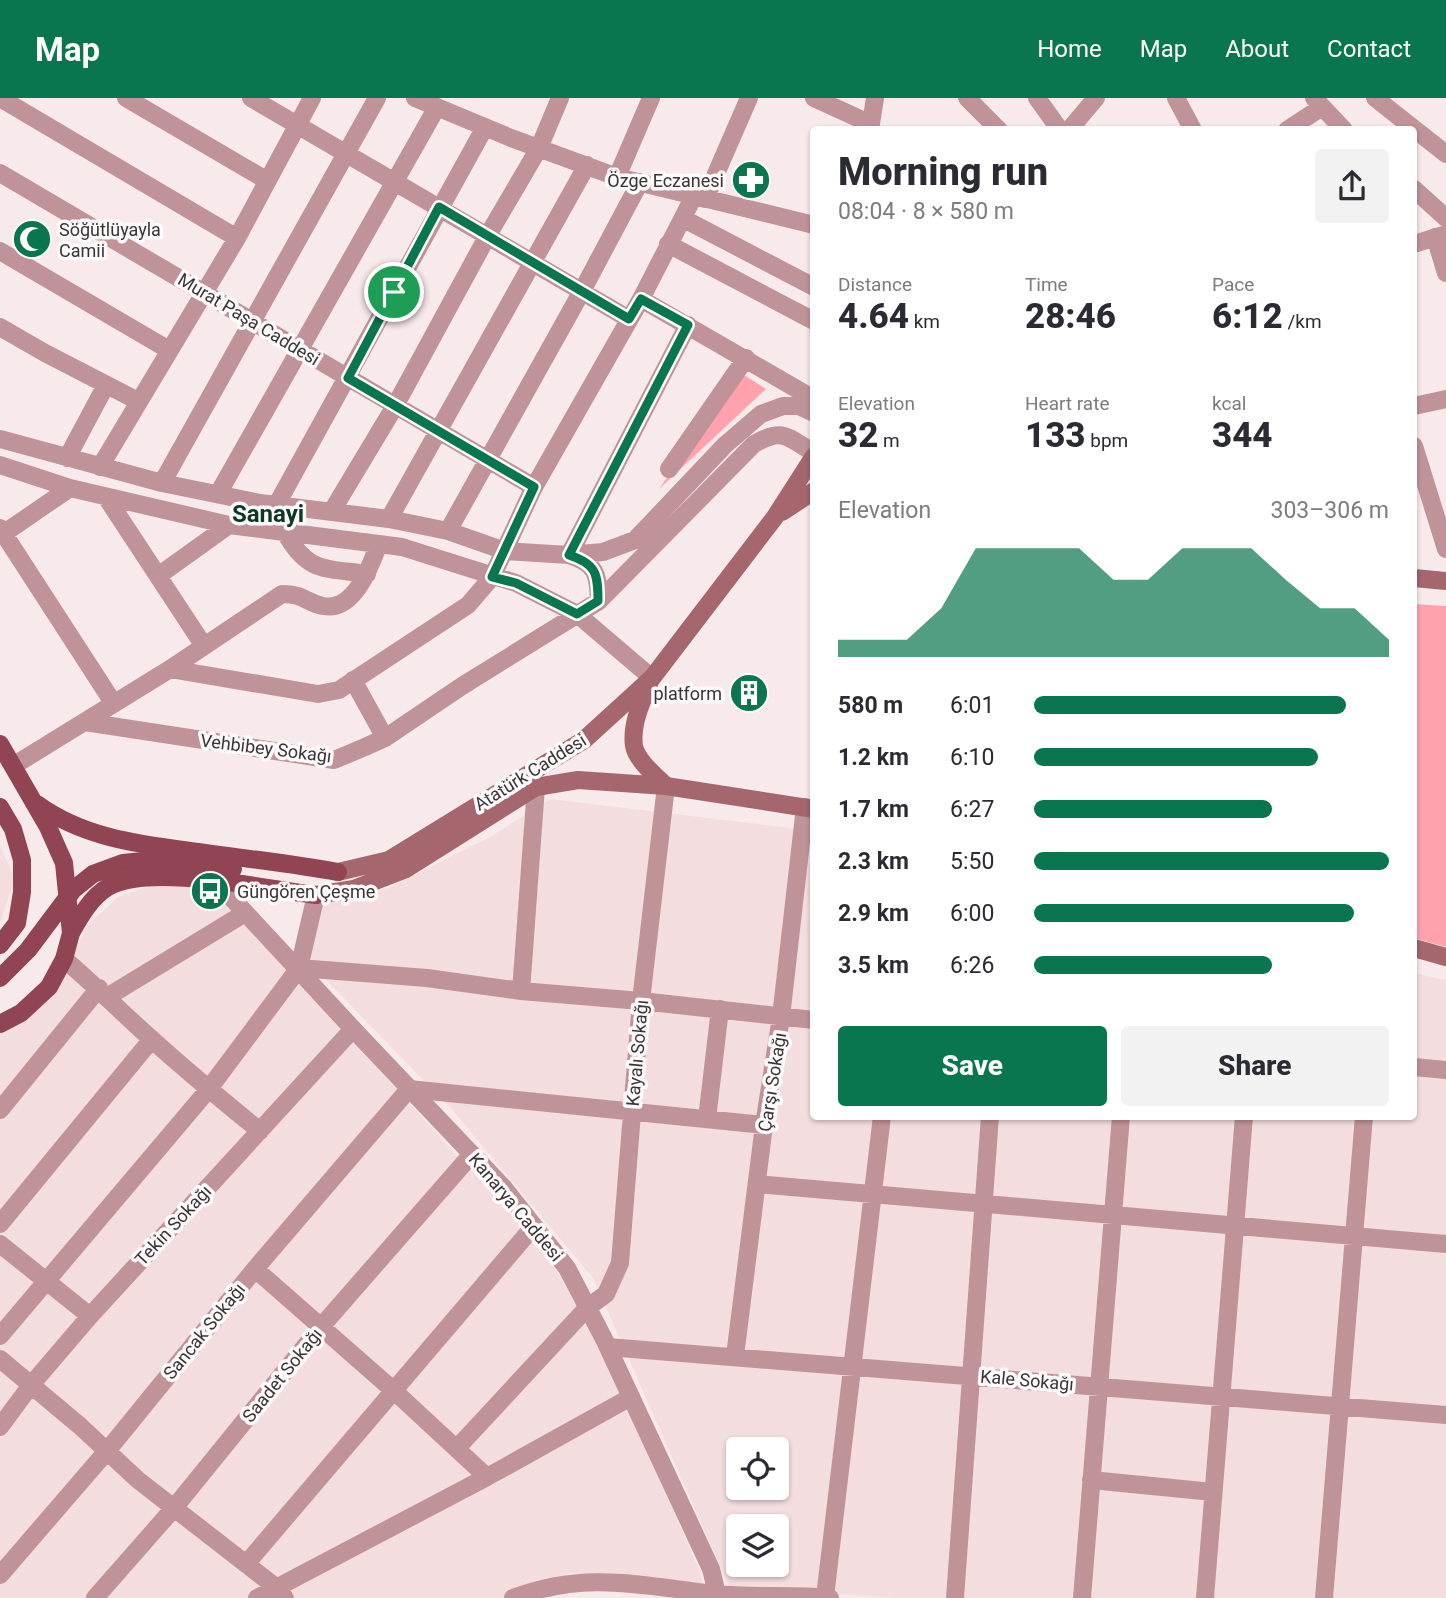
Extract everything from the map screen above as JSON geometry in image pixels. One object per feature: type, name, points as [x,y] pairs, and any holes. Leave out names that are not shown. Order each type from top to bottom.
[{"type":"main road","name":"Atatürk Caddesi","points":[[338,872],[389,860],[584,740],[652,678],[775,517],[810,460]]},
{"type":"main road","points":[[775,517],[810,494]]},
{"type":"main road","points":[[1417,578],[1446,581]]},
{"type":"main road","points":[[652,678],[638,709],[634,747],[646,765],[666,786]]},
{"type":"main road","points":[[0,744],[48,827],[64,863],[71,933]]},
{"type":"main road","points":[[536,787],[578,780],[666,786],[810,808]]},
{"type":"main road","name":"Atatürk Caddesi","points":[[316,895],[354,889],[406,869],[536,787]]},
{"type":"main road","points":[[33,801],[51,814],[84,830],[136,844],[338,872]]},
{"type":"main road","points":[[0,807],[13,829],[23,860],[17,923],[0,946]]},
{"type":"main road","points":[[0,978],[28,950],[73,890],[93,874],[123,863],[153,860],[301,876],[338,872]]},
{"type":"main road","points":[[0,1024],[21,1013],[49,987],[64,959],[71,933],[85,910],[108,887],[135,878],[169,876],[316,895]]},
{"type":"main road","points":[[1417,949],[1446,957]]},
{"type":"street","points":[[0,98],[237,238]]},
{"type":"street","points":[[126,98],[266,180]]},
{"type":"street","points":[[251,98],[629,319]]},
{"type":"street","points":[[100,467],[237,238],[312,98]]},
{"type":"street","points":[[162,483],[377,98]]},
{"type":"street","points":[[415,98],[447,106],[485,127],[617,177],[810,224]]},
{"type":"street","points":[[331,511],[395,406],[488,235],[539,148],[561,98]]},
{"type":"street","points":[[617,177],[651,98]]},
{"type":"street","points":[[170,669],[318,694],[339,690],[468,604],[492,577],[534,487],[641,299],[668,244],[699,198],[749,98]]},
{"type":"street","points":[[814,98],[869,126]]},
{"type":"street","points":[[871,126],[875,98]]},
{"type":"street","points":[[967,98],[995,126]]},
{"type":"street","points":[[1037,98],[1057,126]]},
{"type":"street","points":[[1072,126],[1096,98]]},
{"type":"street","points":[[1176,98],[1191,126]]},
{"type":"street","points":[[1375,98],[1411,126]]},
{"type":"street","points":[[1292,126],[1318,103],[1340,126]]},
{"type":"street","points":[[218,495],[395,183],[447,106]]},
{"type":"street","points":[[277,505],[485,127]]},
{"type":"street","points":[[1417,131],[1446,153]]},
{"type":"street","points":[[389,519],[587,165]]},
{"type":"street","name":"Murat Paşa Caddesi","points":[[0,173],[534,487]]},
{"type":"street","points":[[448,531],[582,291],[639,182]]},
{"type":"street","points":[[1417,192],[1446,218]]},
{"type":"street","points":[[684,219],[810,285]]},
{"type":"street","points":[[1417,243],[1440,236],[1446,273]]},
{"type":"street","points":[[668,244],[810,319]]},
{"type":"street","points":[[0,251],[169,349]]},
{"type":"street","points":[[641,299],[810,397]]},
{"type":"street","points":[[569,555],[688,325]]},
{"type":"street","points":[[0,327],[138,401]]},
{"type":"street","points":[[669,469],[746,358]]},
{"type":"street","points":[[67,458],[106,384]]},
{"type":"street","points":[[1417,405],[1446,399]]},
{"type":"street","points":[[0,439],[162,483],[218,495],[389,519],[448,531],[505,551],[569,555],[603,552],[635,540],[725,445],[761,414],[783,406],[799,406],[810,411]]},
{"type":"street","name":"Vehbibey Sokağı","points":[[85,722],[334,760],[386,738],[462,686],[598,601],[754,444],[771,434],[784,435],[810,451]]},
{"type":"street","points":[[1417,456],[1446,549]]},
{"type":"street","points":[[0,465],[70,488],[229,525],[402,547],[516,583],[577,614],[652,678]]},
{"type":"street","points":[[70,488],[1,532],[114,704]]},
{"type":"street","points":[[106,497],[204,646]]},
{"type":"street","points":[[158,576],[229,525]]},
{"type":"street","points":[[285,532],[295,550],[313,566],[367,574]]},
{"type":"street","points":[[13,766],[170,669],[282,594],[297,594],[324,607],[334,606],[352,596],[367,574],[378,546]]},
{"type":"street","points":[[569,555],[586,561],[594,569],[598,601]]},
{"type":"street","points":[[353,680],[386,738]]},
{"type":"street","name":"Kayalı Sokağı","points":[[457,1448],[587,1308],[606,1294],[620,1263],[641,1001],[666,786]]},
{"type":"street","points":[[521,991],[536,787]]},
{"type":"street","name":"Çarşı Sokağı","points":[[735,1356],[764,1125],[782,1017],[810,808]]},
{"type":"street","name":"Kanarya Caddesi","points":[[217,882],[504,1188],[567,1268],[608,1347],[711,1569],[718,1596]]},
{"type":"street","points":[[0,1336],[208,1090],[299,968],[316,895]]},
{"type":"street","points":[[0,1109],[103,993],[245,914]]},
{"type":"street","points":[[64,959],[208,1090],[260,1131]]},
{"type":"street","points":[[299,968],[427,978],[521,991],[810,1020]]},
{"type":"street","points":[[707,1119],[720,1009]]},
{"type":"street","name":"Tekin Sokağı","points":[[0,1427],[31,1385],[90,1316],[352,1029]]},
{"type":"street","points":[[0,1224],[152,1039]]},
{"type":"street","points":[[1417,1067],[1446,1070]]},
{"type":"street","points":[[409,1088],[764,1125]]},
{"type":"street","name":"Sancak Sokağı","points":[[0,1575],[107,1451],[254,1269],[409,1088]]},
{"type":"street","points":[[825,1597],[882,1120]]},
{"type":"street","points":[[955,1598],[990,1120]]},
{"type":"street","points":[[1082,1598],[1121,1120]]},
{"type":"street","points":[[1205,1598],[1244,1120]]},
{"type":"street","points":[[1324,1598],[1364,1120]]},
{"type":"street","name":"Saadet Sokağı","points":[[95,1598],[174,1508],[320,1328],[472,1154]]},
{"type":"street","points":[[757,1184],[1446,1244]]},
{"type":"street","points":[[246,1564],[534,1226]]},
{"type":"street","points":[[0,1244],[90,1316]]},
{"type":"street","points":[[254,1269],[393,1390],[487,1477]]},
{"type":"street","name":"Kale Sokağı","points":[[608,1347],[1446,1415]]},
{"type":"street","points":[[0,1359],[138,1480],[281,1593]]},
{"type":"street","points":[[257,1598],[281,1593],[631,1397]]},
{"type":"street","points":[[1091,1480],[1213,1492]]},
{"type":"street","points":[[513,1598],[570,1583],[611,1581],[654,1584],[718,1596],[830,1598]]},
{"type":"shaded area","points":[[741,373],[766,389],[659,489]]},
{"type":"shaded area","points":[[1417,604],[1446,606],[1446,947],[1417,939]]},
{"type":"shaded area","points":[[551,799],[810,832],[810,1120],[1417,1120],[1417,974],[1446,980],[1446,1598],[894,1598],[729,1586],[593,1278],[455,1113],[308,961],[324,901],[388,888],[490,837]]},
{"type":"shaded area","points":[[0,847],[15,878],[0,923]]},
{"type":"shaded area","points":[[161,882],[215,892],[545,1251],[605,1355],[703,1584],[570,1573],[502,1598],[0,1598],[0,1032],[56,990],[87,926],[118,897]]},
{"type":"place","name":"Özge Eczanesi","points":[[751,180]]},
{"type":"place","name":"Söğütlüyayla Camii","points":[[32,239]]},
{"type":"place","name":"platform","points":[[749,693]]},
{"type":"place","name":"Güngören Çeşme","points":[[210,891]]},
{"type":"district","name":"Sanayi","points":[[268,514]]},
{"type":"route","points":[[439,207],[629,319],[641,299],[688,325],[569,555],[586,561],[594,569],[597,580],[598,601],[577,614],[516,583],[492,577],[534,487],[348,378],[394,292],[439,207]]}]
